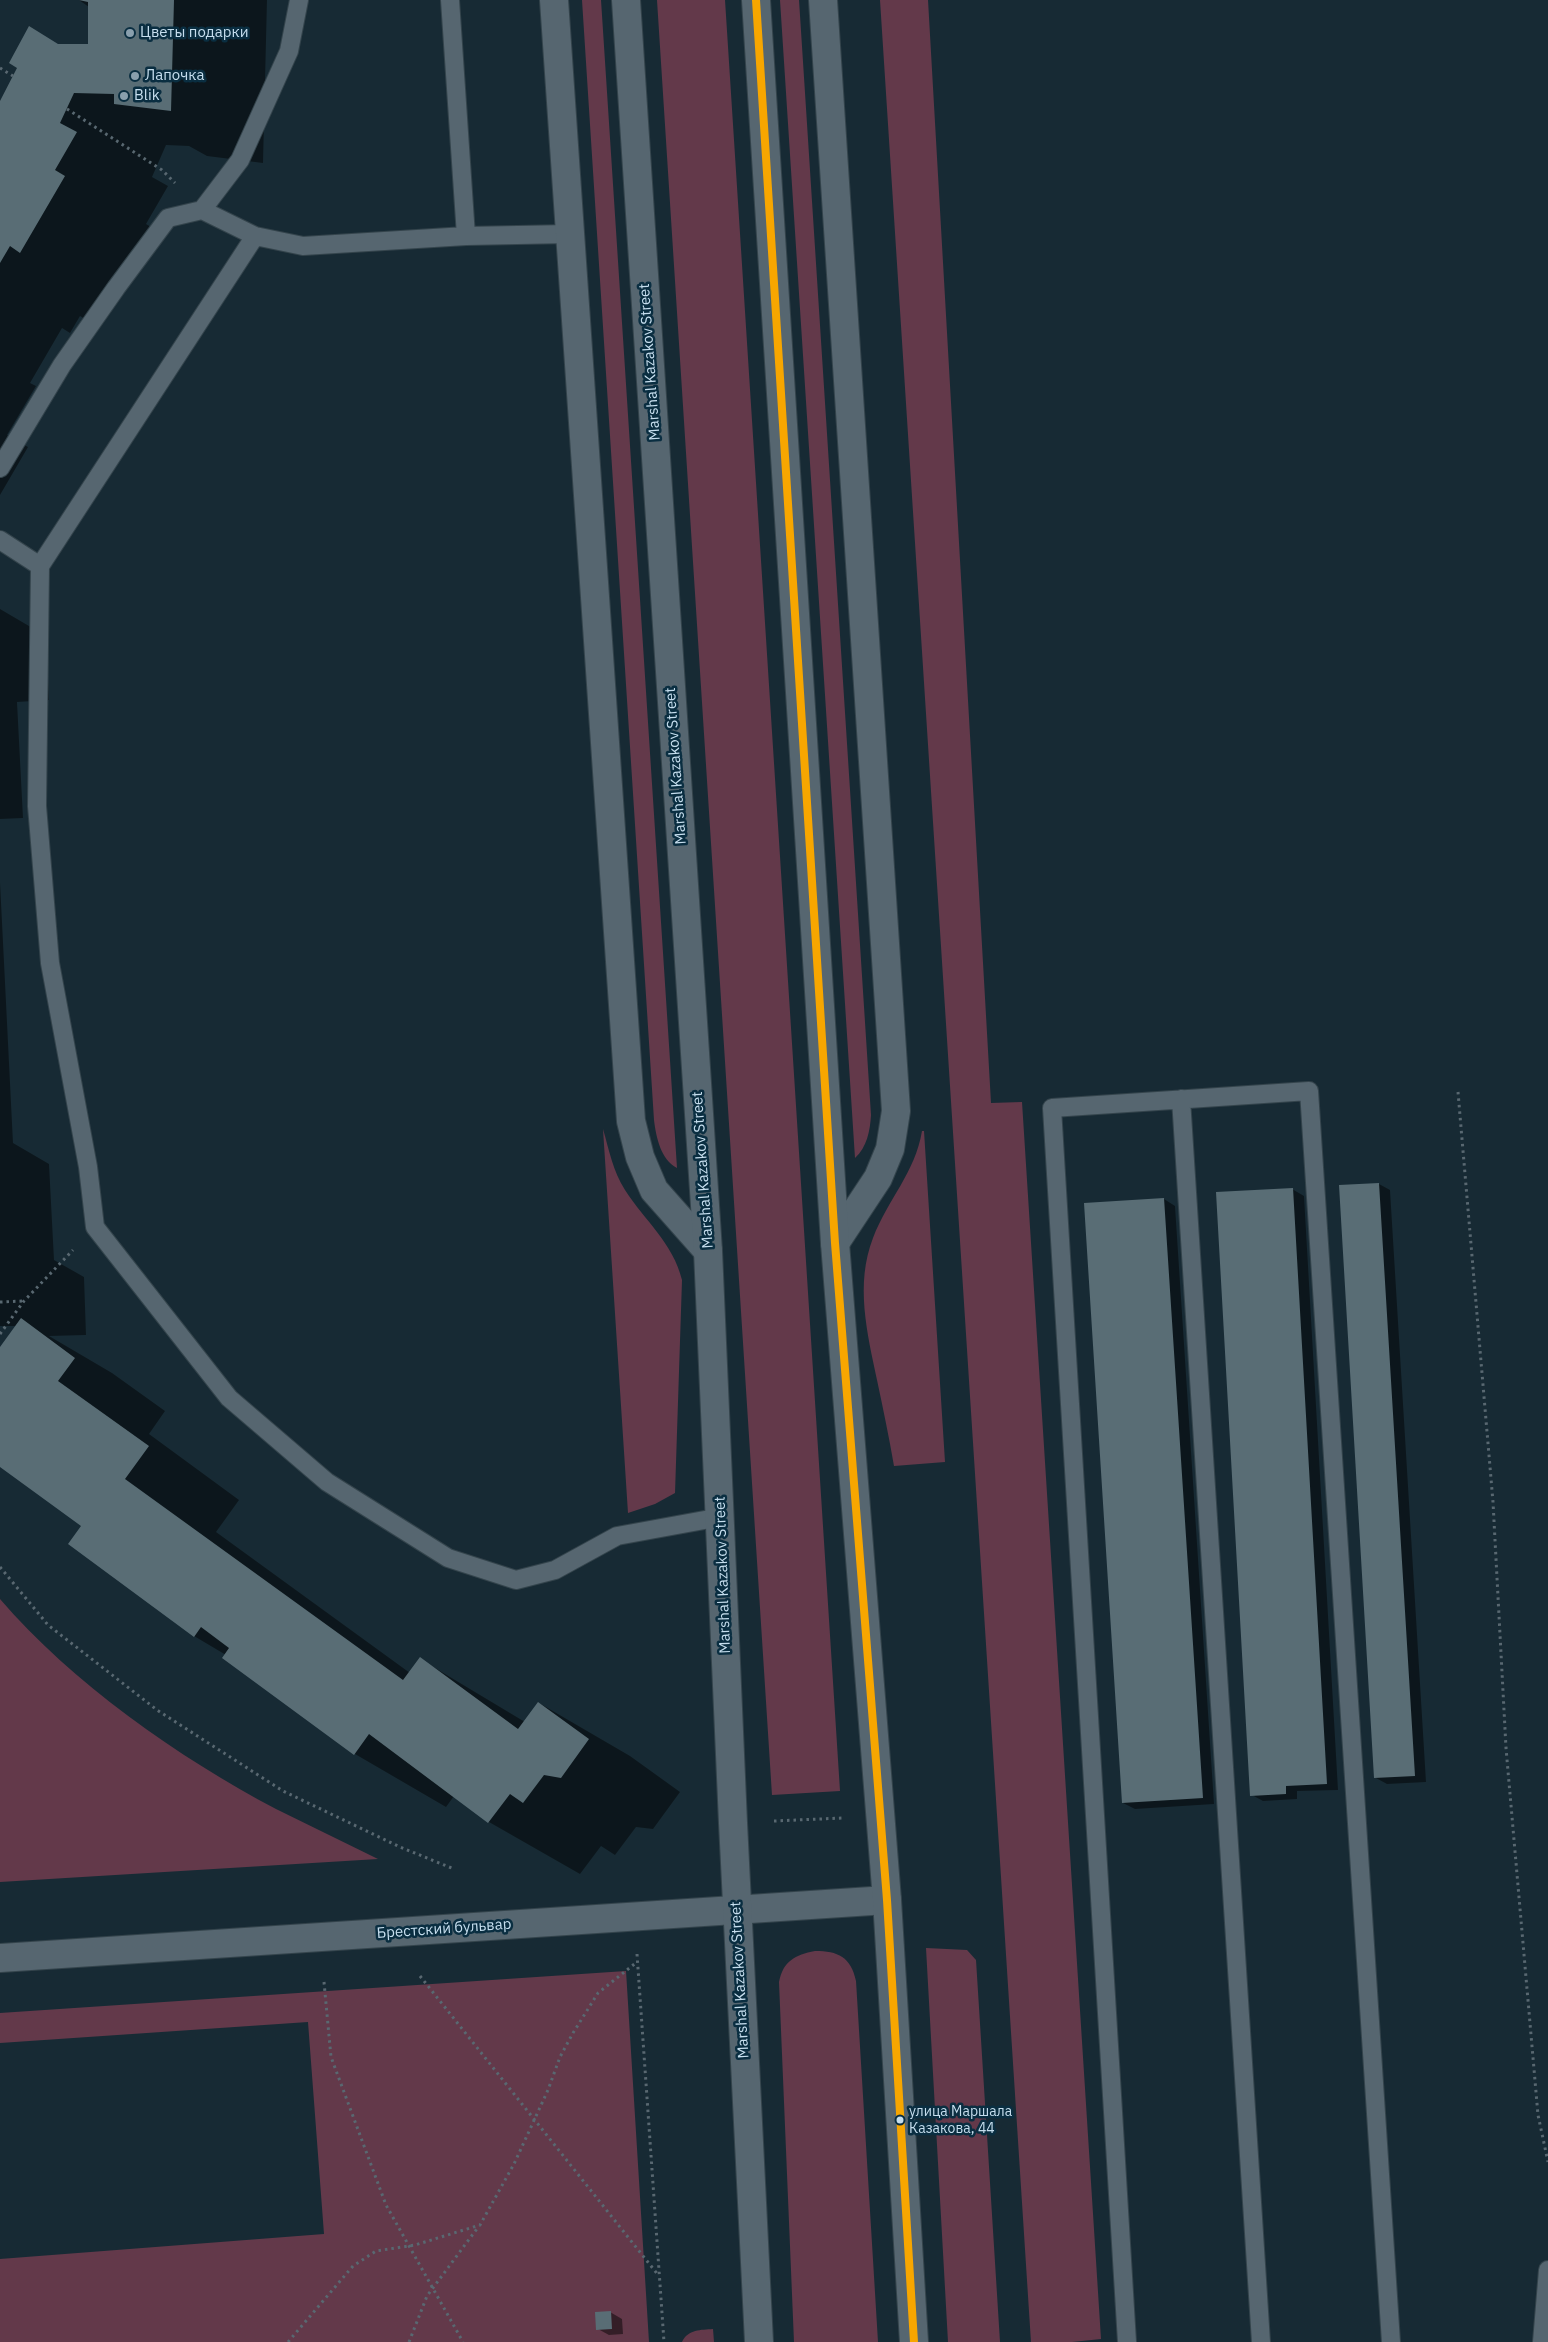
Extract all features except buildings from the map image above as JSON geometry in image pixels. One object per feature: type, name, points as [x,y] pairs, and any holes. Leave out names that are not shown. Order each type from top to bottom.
[{"type":"main road","points":[[554,0],[631,1121],[640,1157],[654,1190],[708,1251]]},
{"type":"main road","name":"Marshal Kazakov Street","points":[[626,0],[708,1251],[737,1910],[759,2342]]},
{"type":"main road","points":[[756,0],[836,1243],[887,1900],[914,2342]]},
{"type":"main road","points":[[823,0],[896,1111],[890,1149],[878,1178],[836,1243]]},
{"type":"main road","name":"Брестский бульвар","points":[[0,1958],[887,1900]]},
{"type":"lane","points":[[202,210],[240,160],[289,51],[299,0]]},
{"type":"lane","points":[[450,0],[466,236]]},
{"type":"lane","points":[[0,468],[62,365],[168,218],[202,210],[255,236],[303,246],[466,236],[569,234]]},
{"type":"lane","points":[[255,236],[40,566],[37,806],[50,963],[88,1166],[95,1226],[229,1398],[327,1482],[448,1558],[516,1580],[555,1570],[617,1536],[721,1517]]},
{"type":"lane","points":[[0,540],[40,566]]},
{"type":"lane","points":[[1127,2342],[1052,1108],[1309,1091],[1391,2342]]},
{"type":"lane","points":[[1181,1099],[1261,2342]]},
{"type":"lane","points":[[1542,2342],[1548,2270]]},
{"type":"path","points":[[0,68],[12,76]]},
{"type":"path","points":[[67,109],[162,170],[202,210]]},
{"type":"path","points":[[1458,1092],[1493,1502],[1506,1748],[1538,2114],[1548,2162]]},
{"type":"path","points":[[0,1334],[24,1301],[95,1226]]},
{"type":"path","points":[[0,1302],[24,1301]]},
{"type":"path","points":[[0,1567],[48,1625],[156,1710],[283,1791],[400,1847],[454,1869]]},
{"type":"path","points":[[774,1821],[842,1818]]},
{"type":"path","points":[[637,1954],[664,2342]]},
{"type":"path","points":[[409,2342],[427,2296],[480,2225],[514,2164],[535,2120],[560,2057],[583,2017],[598,1994],[637,1962]]},
{"type":"path","points":[[420,1976],[660,2277]]},
{"type":"path","points":[[324,1982],[331,2058],[386,2205],[463,2342]]},
{"type":"path","points":[[288,2342],[353,2266],[376,2251],[408,2246],[480,2225]]},
{"type":"shaded area","points":[[582,0],[601,0],[677,1168],[663,1154],[656,1134],[654,1120]]},
{"type":"shaded area","points":[[657,0],[725,0],[840,1791],[772,1795]]},
{"type":"shaded area","points":[[780,0],[799,0],[871,1115],[867,1138],[855,1158]]},
{"type":"shaded area","points":[[880,0],[928,0],[991,1103],[1022,1102],[1101,2339],[1072,2342],[1031,2342]]},
{"type":"shaded area","points":[[603,1129],[621,1183],[665,1243],[678,1267],[682,1280],[675,1493],[655,1504],[628,1513]]},
{"type":"shaded area","points":[[922,1131],[924,1131],[945,1462],[894,1466],[864,1309],[865,1273],[873,1238],[914,1160]]},
{"type":"shaded area","points":[[0,1599],[59,1660],[128,1716],[165,1742],[239,1789],[378,1859],[0,1882]]},
{"type":"shaded area","points":[[926,1948],[967,1950],[976,1960],[1000,2342],[948,2342]]},
{"type":"shaded area","points":[[815,1951],[830,1952],[842,1957],[851,1966],[856,1981],[878,2342],[794,2342],[779,1982],[784,1969],[791,1960]]},
{"type":"shaded area","points":[[626,1971],[649,2342],[0,2342],[0,2259],[324,2234],[308,2022],[0,2043],[0,2013]]},
{"type":"shaded area","points":[[713,2329],[714,2342],[682,2342],[691,2332]]},
{"type":"transit line","points":[[756,0],[835,1243],[887,1900],[914,2342]]},
{"type":"place","name":"Цветы подарки","points":[[130,33]]},
{"type":"place","name":"Лапочка","points":[[135,76]]},
{"type":"place","name":"Blik","points":[[124,96]]},
{"type":"place","name":"улица Маршала Казакова, 44","points":[[900,2120]]}]
